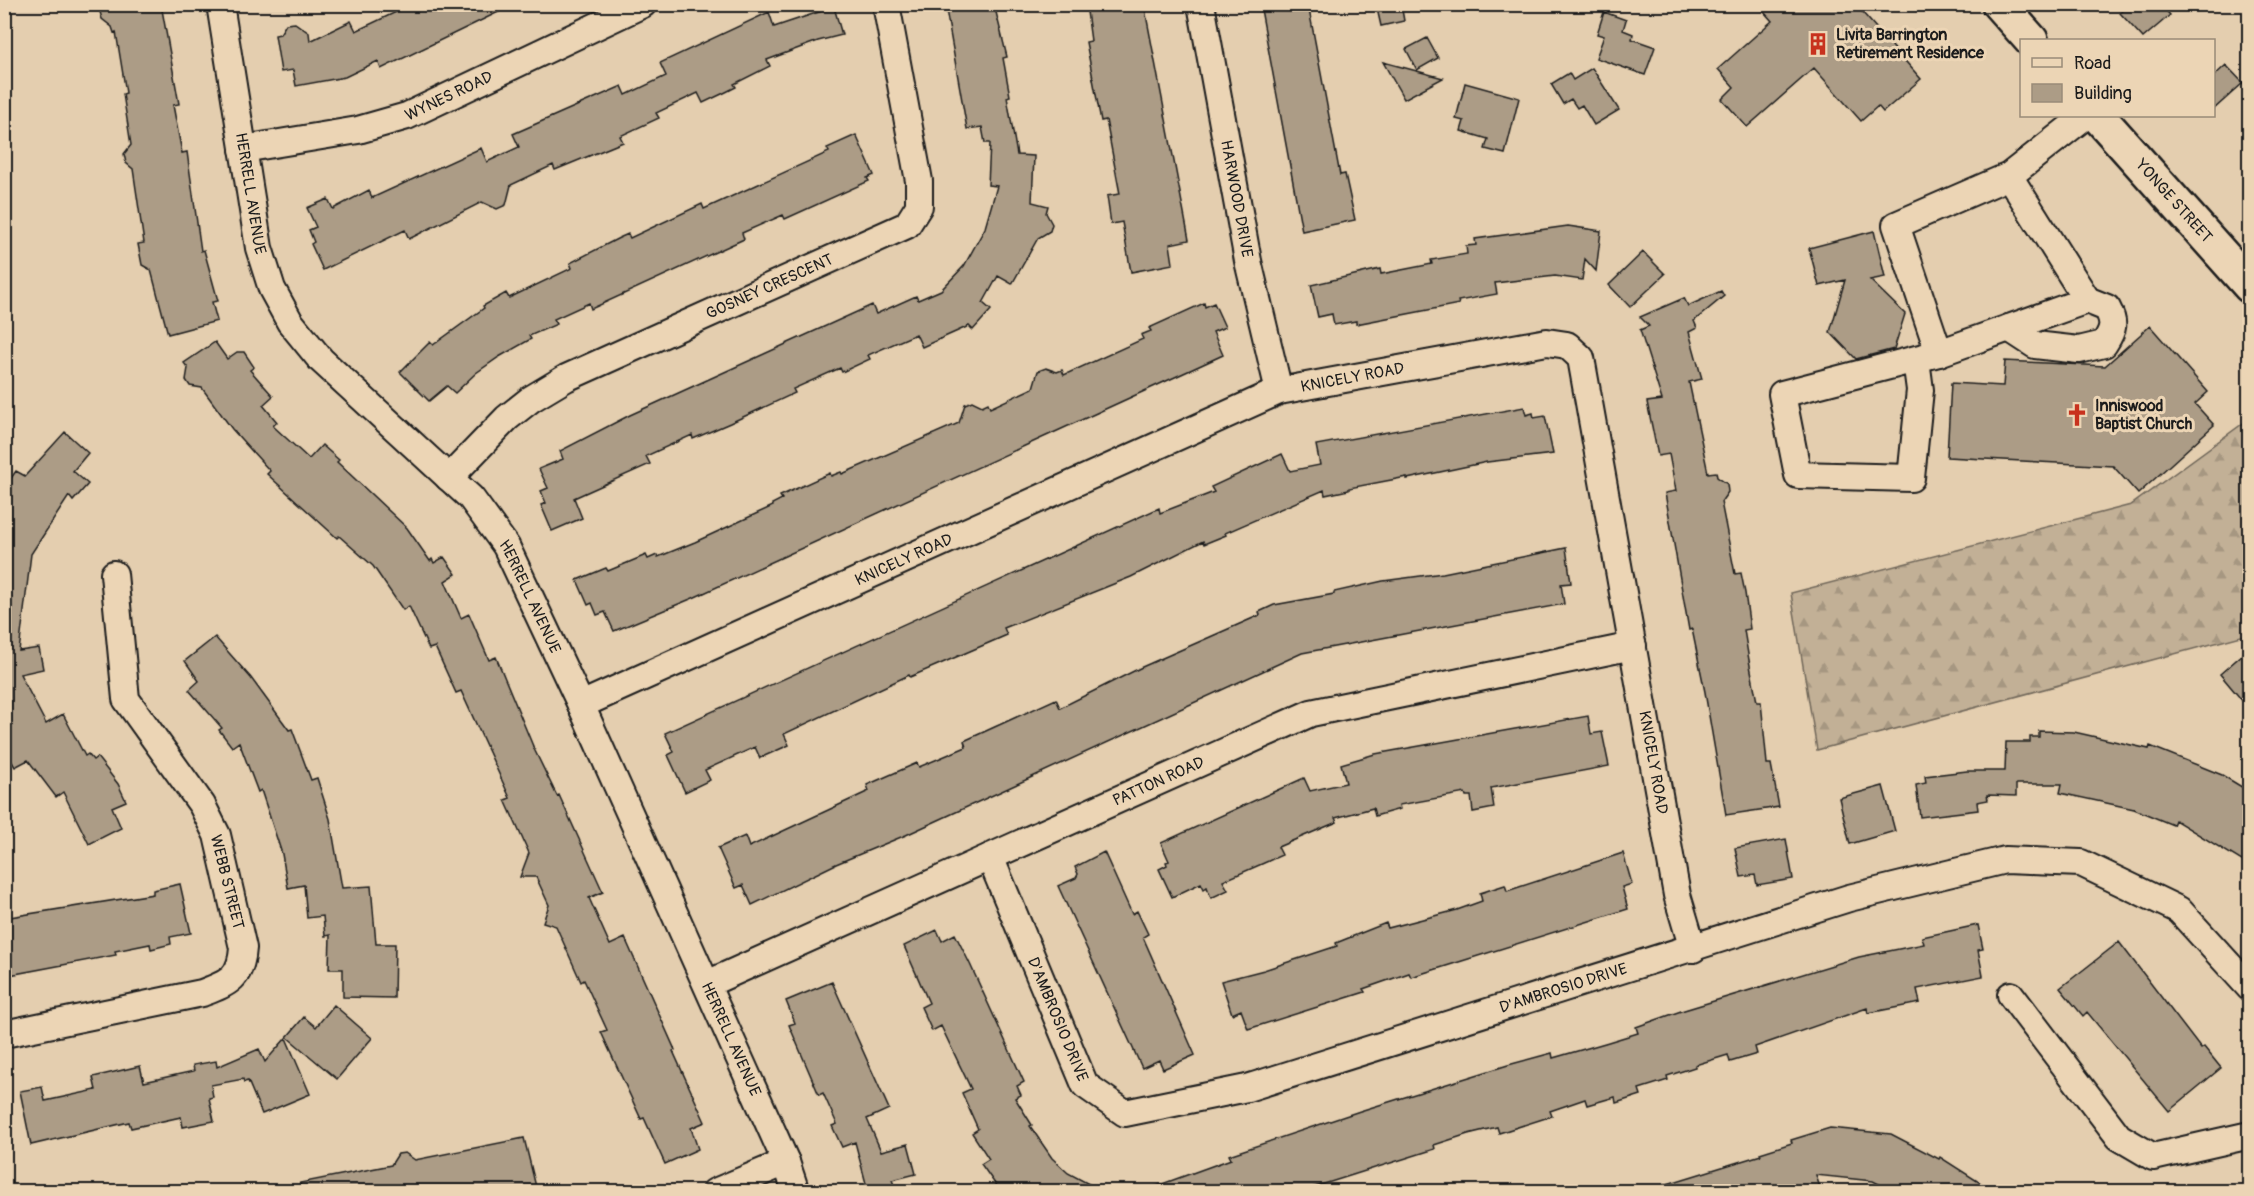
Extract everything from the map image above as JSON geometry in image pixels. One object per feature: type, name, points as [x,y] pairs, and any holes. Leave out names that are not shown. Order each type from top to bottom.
[{"type":"main road","points":[[1999,4],[2030,39]]},
{"type":"main road","name":"YONGE STREET","points":[[2099,117],[2250,286]]},
{"type":"street","name":"HERRELL AVENUE","points":[[220,4],[259,248],[272,289],[290,322],[321,360],[471,498],[506,546],[581,705],[707,984],[786,1162],[796,1191]]},
{"type":"street","name":"WYNES ROAD","points":[[243,150],[358,130],[407,116],[644,4]]},
{"type":"street","name":"GOSNEY CRESCENT","points":[[449,478],[507,417],[566,378],[907,225],[919,206],[919,181],[886,4]]},
{"type":"street","name":"HARWOOD DRIVE","points":[[1201,4],[1248,261],[1279,391]]},
{"type":"street","points":[[2084,117],[2009,176],[1896,225],[1928,356],[1920,390],[1911,478],[1798,475],[1782,394],[1928,356],[2087,300]]},
{"type":"street","points":[[2009,176],[2087,300],[2106,308],[2113,320],[2113,330],[2104,344],[2079,350],[2034,345],[2009,328]]},
{"type":"street","name":"KNICELY ROAD","points":[[581,705],[1279,391],[1547,342],[1567,345],[1581,358],[1677,895],[1693,950]]},
{"type":"street","name":"WEBB STREET","points":[[4,1034],[202,993],[229,982],[242,966],[243,948],[217,835],[202,806],[126,699],[114,574]]},
{"type":"street","name":"PATTON ROAD","points":[[707,984],[1311,713],[1633,646]]},
{"type":"street","name":"D'AMBROSIO DRIVE","points":[[990,857],[1085,1085],[1125,1113],[1247,1088],[1693,950],[1849,898],[2005,860],[2081,863],[2179,910],[2250,988]]},
{"type":"street","points":[[2011,995],[2119,1137],[2153,1157],[2250,1135]]},
{"type":"street","points":[[716,1191],[786,1162]]},
{"type":"green space","points":[[2249,419],[2249,634],[1817,750],[1791,593],[2131,505]]},
{"type":"building","points":[[106,4],[161,4],[179,104],[173,105],[182,153],[187,152],[201,251],[204,250],[218,301],[212,302],[217,321],[168,334],[151,270],[142,265],[138,244],[144,243],[133,169],[126,163],[124,154],[131,145],[123,94],[126,93],[116,32],[114,33],[112,27],[102,19],[100,12]]},
{"type":"building","points":[[413,4],[515,4],[381,69],[378,61],[345,77],[296,86],[293,70],[281,72],[275,35],[280,34],[286,24],[295,23],[309,33],[310,41],[351,21],[356,31]]},
{"type":"building","points":[[945,4],[994,4],[1007,57],[1003,58],[1017,155],[1034,156],[1032,202],[1048,206],[1046,213],[1052,224],[1050,231],[1038,238],[1012,284],[998,276],[983,303],[991,310],[973,330],[969,326],[922,347],[916,334],[868,355],[870,359],[842,372],[840,368],[793,389],[795,393],[730,423],[693,439],[692,435],[646,456],[650,464],[574,498],[582,518],[552,531],[541,505],[546,503],[541,491],[548,488],[539,469],[563,459],[560,451],[630,415],[872,305],[876,314],[916,296],[918,300],[941,290],[964,266],[985,228],[997,186],[988,185],[990,143],[985,143],[982,127],[967,129]]},
{"type":"building","points":[[1086,4],[1144,4],[1189,240],[1170,244],[1173,264],[1131,272],[1122,222],[1111,224],[1107,196],[1120,194],[1106,120],[1101,121],[1086,42],[1091,41]]},
{"type":"building","points":[[1260,4],[1308,4],[1340,175],[1345,174],[1355,220],[1302,231]]},
{"type":"building","points":[[1376,4],[1401,4],[1404,21],[1381,26]]},
{"type":"building","name":"Livita Barrington Retirement Residence","points":[[1757,4],[1855,4],[1921,79],[1883,112],[1878,106],[1861,121],[1814,68],[1747,127],[1722,99],[1734,87],[1718,69],[1772,21]]},
{"type":"building","points":[[2130,4],[2160,4],[2170,15],[2143,38],[2120,13]]},
{"type":"building","points":[[834,7],[842,35],[818,41],[767,60],[770,66],[734,84],[736,87],[726,92],[703,103],[698,93],[656,113],[659,118],[620,136],[623,142],[555,170],[553,165],[511,185],[506,205],[497,209],[482,202],[409,239],[405,230],[323,270],[311,244],[314,242],[309,230],[316,227],[307,208],[328,199],[333,209],[369,190],[372,198],[481,148],[487,162],[519,147],[513,134],[622,86],[626,95],[666,76],[660,63],[769,12],[774,27]]},
{"type":"building","points":[[1604,12],[1626,20],[1623,30],[1633,34],[1632,39],[1655,47],[1645,75],[1596,58],[1604,36],[1597,34]]},
{"type":"building","points":[[1427,38],[1438,58],[1417,70],[1406,49]]},
{"type":"building","points":[[1383,62],[1443,78],[1404,99]]},
{"type":"building","points":[[2226,65],[2243,83],[2215,108],[2215,75]]},
{"type":"building","points":[[1592,68],[1619,110],[1594,125],[1582,105],[1577,108],[1571,99],[1563,104],[1551,84],[1569,73],[1573,80]]},
{"type":"building","points":[[1465,83],[1519,98],[1505,154],[1485,149],[1488,139],[1461,131],[1464,121],[1456,119]]},
{"type":"building","points":[[856,135],[874,175],[867,178],[869,181],[785,219],[783,215],[742,233],[744,239],[591,309],[589,303],[554,319],[557,324],[529,336],[531,339],[476,373],[455,393],[447,386],[429,401],[400,372],[430,342],[433,345],[484,308],[483,306],[506,293],[509,298],[572,268],[570,263],[619,238],[628,234],[630,238],[702,204],[704,209],[829,152],[827,148]]},
{"type":"building","points":[[1568,226],[1601,231],[1596,271],[1585,259],[1582,280],[1555,276],[1495,283],[1497,294],[1458,301],[1459,304],[1356,324],[1356,321],[1334,325],[1332,314],[1318,317],[1311,285],[1380,269],[1381,274],[1432,264],[1431,260],[1467,254],[1466,246],[1476,245],[1475,239]]},
{"type":"building","points":[[1874,231],[1885,277],[1870,280],[1905,314],[1894,349],[1856,359],[1830,332],[1845,280],[1819,286],[1809,248]]},
{"type":"building","points":[[1643,252],[1665,274],[1630,307],[1609,285]]},
{"type":"building","points":[[1721,291],[1724,296],[1694,321],[1697,328],[1689,332],[1702,379],[1689,382],[1708,473],[1716,472],[1717,477],[1727,484],[1728,492],[1721,502],[1735,574],[1741,573],[1745,593],[1750,629],[1744,630],[1757,702],[1761,702],[1767,764],[1771,764],[1779,807],[1726,815],[1705,692],[1692,629],[1689,630],[1665,493],[1676,491],[1669,454],[1658,456],[1647,402],[1662,400],[1640,330],[1649,326],[1640,317],[1684,298],[1688,306]]},
{"type":"building","points":[[1204,303],[1205,307],[1214,303],[1225,327],[1213,332],[1223,355],[693,598],[614,631],[605,612],[597,615],[592,603],[588,605],[577,580],[606,568],[608,571],[646,555],[648,559],[657,555],[658,557],[695,542],[773,506],[772,504],[782,499],[780,496],[830,473],[831,476],[841,472],[842,474],[959,423],[965,404],[972,401],[982,406],[988,403],[990,408],[1033,388],[1038,371],[1046,368],[1057,372],[1062,370],[1064,375],[1143,339],[1141,335],[1151,331],[1149,328]]},
{"type":"building","name":"Inniswood Baptist Church","points":[[2150,326],[2208,392],[2195,404],[2214,425],[2138,494],[2113,466],[1947,457],[1951,383],[2003,386],[2005,361],[2105,366]]},
{"type":"building","points":[[215,342],[227,359],[237,352],[244,352],[254,367],[250,370],[273,396],[263,405],[277,422],[273,426],[309,459],[322,445],[407,528],[430,561],[432,559],[434,563],[444,557],[456,574],[445,581],[461,618],[469,614],[489,660],[496,657],[535,751],[557,796],[559,795],[603,892],[589,898],[610,945],[625,938],[675,1050],[673,1051],[705,1122],[691,1128],[698,1149],[665,1164],[644,1118],[641,1119],[601,1032],[607,1030],[584,980],[581,982],[556,926],[543,922],[549,905],[536,877],[520,877],[529,853],[505,800],[510,798],[461,691],[456,693],[435,647],[429,649],[409,606],[403,610],[373,566],[339,536],[337,538],[267,474],[270,471],[232,429],[202,388],[190,386],[186,380],[188,368],[184,363]]},
{"type":"building","points":[[1524,407],[1526,415],[1533,413],[1534,418],[1545,416],[1553,454],[1487,462],[1407,479],[1407,477],[1349,488],[1349,490],[1325,495],[1324,490],[1225,533],[1226,535],[1204,544],[1203,541],[1131,577],[1004,628],[1007,635],[910,677],[909,675],[784,734],[789,745],[760,758],[755,747],[705,770],[710,780],[685,792],[668,755],[674,752],[665,733],[1159,508],[1160,513],[1214,492],[1211,487],[1282,454],[1290,471],[1320,465],[1316,445]]},
{"type":"building","points":[[65,432],[88,453],[73,471],[88,484],[73,501],[69,496],[31,554],[19,651],[39,648],[43,669],[20,674],[46,724],[63,714],[85,756],[88,754],[93,760],[97,757],[118,784],[126,801],[112,807],[121,828],[89,844],[63,792],[56,797],[28,760],[15,767],[4,748],[4,488],[16,471],[25,476]]},
{"type":"building","points":[[1566,548],[1571,583],[1561,584],[1564,604],[1302,653],[906,835],[836,864],[752,905],[743,885],[736,888],[718,848],[745,836],[749,847],[869,791],[867,785],[917,763],[919,767],[966,747],[964,741],[1056,699],[1060,708],[1142,667],[1260,615],[1259,612],[1274,605],[1334,594],[1334,592],[1383,581],[1443,573]]},
{"type":"building","points":[[215,637],[251,678],[289,730],[292,729],[311,780],[317,778],[330,819],[342,888],[371,886],[376,944],[395,944],[394,998],[343,997],[343,969],[329,969],[330,935],[325,936],[323,916],[307,918],[304,885],[288,888],[282,854],[261,790],[258,792],[239,742],[232,747],[219,730],[222,728],[189,690],[199,681],[185,661]]},
{"type":"building","points":[[2250,648],[2250,710],[2220,674]]},
{"type":"building","points":[[1588,716],[1591,734],[1602,732],[1609,766],[1491,788],[1494,808],[1473,812],[1471,796],[1466,796],[1465,793],[1399,805],[1400,809],[1375,816],[1373,808],[1335,818],[1337,822],[1278,847],[1282,855],[1223,881],[1228,890],[1211,898],[1207,887],[1204,889],[1201,883],[1172,897],[1159,869],[1167,865],[1166,862],[1169,861],[1161,843],[1304,778],[1310,791],[1346,783],[1341,764],[1375,754]]},
{"type":"building","points":[[2039,731],[2074,732],[2149,749],[2150,746],[2222,775],[2250,792],[2250,866],[2175,820],[2173,825],[2134,809],[2060,793],[2062,784],[2016,784],[2016,796],[1987,795],[1988,800],[1977,802],[1978,810],[1920,817],[1916,785],[1926,783],[1925,776],[1967,771],[2005,771],[2006,742],[2030,742],[2030,737],[2039,737]]},
{"type":"building","points":[[1883,786],[1895,831],[1850,844],[1839,798]]},
{"type":"building","points":[[1786,839],[1793,879],[1757,885],[1755,875],[1741,877],[1735,848]]},
{"type":"building","points":[[1104,852],[1132,914],[1137,911],[1148,934],[1143,937],[1195,1055],[1163,1069],[1159,1060],[1142,1068],[1058,886],[1076,878],[1078,874],[1075,867]]},
{"type":"building","points":[[1623,853],[1632,884],[1622,887],[1628,909],[1411,977],[1409,973],[1363,989],[1365,992],[1248,1029],[1241,1010],[1232,1014],[1221,981],[1264,970],[1337,946],[1336,943],[1386,923],[1388,928],[1457,910],[1482,901],[1480,893],[1505,885],[1507,891]]},
{"type":"building","points":[[180,884],[191,933],[170,937],[171,944],[151,949],[150,944],[115,951],[116,955],[4,976],[4,918],[153,894],[153,890]]},
{"type":"building","points":[[1978,925],[1983,949],[1978,950],[1983,976],[1917,989],[1920,1003],[1868,1013],[1867,1008],[1755,1047],[1757,1054],[1730,1062],[1728,1055],[1695,1065],[1695,1067],[1667,1076],[1668,1080],[1639,1089],[1641,1095],[1616,1103],[1615,1097],[1587,1105],[1585,1099],[1550,1111],[1552,1116],[1499,1133],[1497,1127],[1468,1134],[1434,1145],[1435,1149],[1302,1191],[1151,1191],[1151,1188],[1231,1159],[1229,1155],[1360,1111],[1508,1065],[1552,1053],[1553,1058],[1605,1043],[1638,1033],[1636,1027],[1681,1011],[1859,957],[1924,944],[1922,937]]},
{"type":"building","points":[[937,930],[942,941],[955,934],[970,964],[1024,1082],[1017,1086],[1021,1095],[1015,1098],[1032,1125],[1030,1126],[1052,1158],[1068,1173],[1102,1191],[1000,1191],[981,1164],[989,1159],[972,1133],[978,1129],[962,1093],[971,1089],[941,1026],[932,1031],[921,1007],[929,1003],[904,946]]},
{"type":"building","points":[[2119,942],[2201,1049],[2204,1047],[2221,1068],[2169,1111],[2087,1012],[2083,1016],[2060,988]]},
{"type":"building","points":[[832,982],[889,1109],[867,1119],[881,1151],[908,1144],[916,1174],[892,1180],[894,1185],[868,1191],[855,1142],[842,1147],[832,1126],[837,1124],[823,1093],[819,1095],[789,1025],[795,1023],[786,1001]]},
{"type":"building","points":[[334,1005],[372,1038],[337,1079],[287,1037],[304,1017],[316,1027]]},
{"type":"building","points":[[286,1038],[310,1094],[262,1114],[248,1081],[244,1082],[243,1079],[211,1085],[213,1097],[209,1098],[214,1121],[183,1127],[181,1117],[131,1128],[129,1122],[31,1145],[20,1091],[42,1087],[45,1101],[96,1090],[93,1077],[140,1066],[144,1082],[194,1071],[193,1065],[216,1061],[217,1067],[259,1049],[265,1062]]},
{"type":"building","points":[[1830,1128],[1891,1134],[1939,1159],[1940,1157],[1993,1191],[1893,1191],[1873,1181],[1816,1175],[1821,1191],[1655,1191],[1654,1188],[1761,1155],[1760,1153],[1792,1143],[1791,1140]]},
{"type":"building","points":[[524,1138],[537,1191],[301,1191],[300,1183],[391,1165],[398,1154],[405,1153],[415,1160]]},
{"type":"place","name":"Livita Barrington Retirement Residence","points":[[1818,44]]},
{"type":"place","name":"Inniswood Baptist Church","points":[[2077,415]]}]
